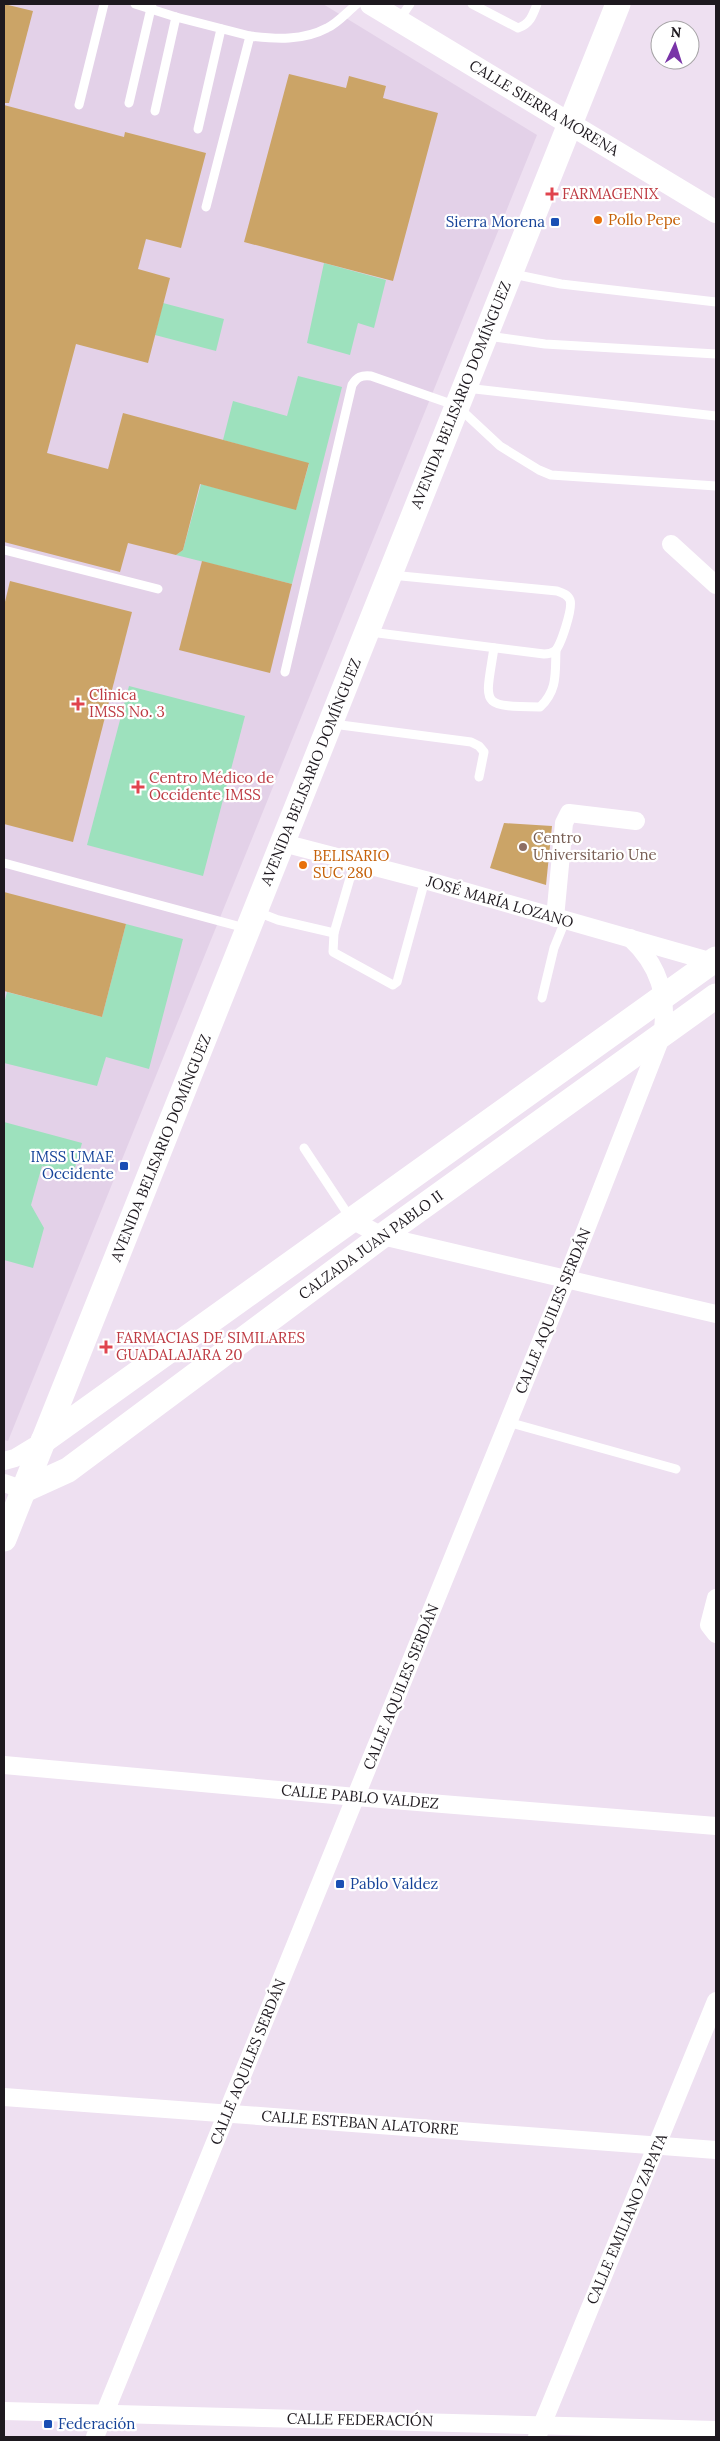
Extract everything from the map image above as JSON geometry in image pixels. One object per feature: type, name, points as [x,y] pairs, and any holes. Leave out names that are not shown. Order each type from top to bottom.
[{"type":"main road","name":"AVENIDA BELISARIO DOMÍNGUEZ","points":[[4,1539],[14,1486],[44,1441],[618,4]]},
{"type":"main road","name":"CALZADA JUAN PABLO II","points":[[44,1441],[715,961]]},
{"type":"main road","name":"CALZADA JUAN PABLO II","points":[[14,1486],[68,1470],[382,1236],[716,996]]},
{"type":"street","name":"CALLE SIERRA MORENA","points":[[371,4],[404,12],[570,124],[716,212]]},
{"type":"street","points":[[671,544],[716,585]]},
{"type":"street","points":[[560,919],[564,823],[568,813],[636,821]]},
{"type":"street","name":"JOSÉ MARÍA LOZANO","points":[[283,843],[425,880],[715,961]]},
{"type":"street","name":"CALLE AQUILES SERDÁN","points":[[95,2437],[566,1280],[662,1035],[665,1016],[664,996],[653,964],[630,938]]},
{"type":"street","points":[[352,1220],[382,1236],[716,1314]]},
{"type":"street","points":[[4,1462],[15,1458],[44,1441]]},
{"type":"street","points":[[716,1598],[709,1625],[716,1634]]},
{"type":"street","name":"CALLE PABLO VALDEZ","points":[[4,1764],[356,1797],[716,1826]]},
{"type":"street","name":"CALLE EMILIANO ZAPATA","points":[[540,2431],[716,2001]]},
{"type":"street","name":"CALLE ESTEBAN ALATORRE","points":[[4,2098],[716,2150]]},
{"type":"street","name":"CALLE FEDERACIÓN","points":[[4,2411],[540,2431],[716,2430]]},
{"type":"lane","points":[[79,105],[104,4]]},
{"type":"lane","points":[[134,4],[152,6],[176,16],[221,29],[250,36],[274,39],[296,38],[327,28],[357,4]]},
{"type":"lane","points":[[472,4],[518,28],[526,25],[531,19],[537,4]]},
{"type":"lane","points":[[129,103],[152,6]]},
{"type":"lane","points":[[155,111],[176,16]]},
{"type":"lane","points":[[198,129],[221,29]]},
{"type":"lane","points":[[206,206],[250,36]]},
{"type":"lane","points":[[510,273],[561,284],[716,302]]},
{"type":"lane","points":[[486,335],[545,344],[716,354]]},
{"type":"lane","points":[[285,672],[352,385],[356,379],[363,375],[371,376],[461,397],[716,416]]},
{"type":"lane","points":[[461,397],[500,446],[539,470],[550,474],[716,486]]},
{"type":"lane","points":[[4,550],[158,589]]},
{"type":"lane","points":[[390,575],[557,591],[566,594],[570,601],[570,610],[556,650],[554,686],[549,698],[540,707],[501,706],[493,703],[488,697],[487,689],[494,648]]},
{"type":"lane","points":[[367,632],[544,654],[556,650]]},
{"type":"lane","points":[[330,724],[471,742],[479,746],[484,752],[479,777]]},
{"type":"lane","points":[[355,861],[334,933],[333,952],[392,985],[397,982],[425,880]]},
{"type":"lane","points":[[4,863],[252,920],[278,920],[334,933]]},
{"type":"lane","points":[[542,998],[560,919]]},
{"type":"lane","points":[[304,1148],[352,1220]]},
{"type":"lane","points":[[508,1422],[676,1469]]},
{"type":"shaded area","name":"Centro Médico de Occidente IMSS","points":[[4,4],[323,4],[537,135],[8,1441],[4,1440]]},
{"type":"green space","points":[[324,263],[386,280],[374,328],[358,323],[350,355],[307,343]]},
{"type":"green space","points":[[163,303],[224,319],[216,351],[155,335]]},
{"type":"green space","points":[[298,376],[342,387],[292,584],[176,555],[183,550],[201,484],[296,509],[309,464],[223,440],[233,401],[287,416]]},
{"type":"green space","points":[[129,686],[245,716],[203,876],[87,845]]},
{"type":"green space","points":[[126,924],[183,939],[149,1069],[106,1057],[97,1086],[4,1063],[4,1004],[7,992],[102,1017]]},
{"type":"green space","points":[[4,1122],[82,1143],[73,1175],[42,1166],[31,1205],[44,1228],[33,1268],[4,1260]]},
{"type":"building","points":[[4,4],[33,11],[9,103],[4,103]]},
{"type":"building","points":[[289,74],[346,88],[349,76],[386,86],[383,98],[438,113],[393,281],[244,242]]},
{"type":"building","points":[[4,105],[124,137],[125,132],[206,153],[181,248],[146,239],[138,269],[170,278],[148,363],[76,344],[47,453],[108,469],[123,413],[309,463],[296,510],[200,484],[183,550],[176,555],[128,543],[120,572],[4,542]]},
{"type":"building","points":[[202,561],[292,584],[270,673],[179,650]]},
{"type":"building","points":[[10,581],[132,612],[73,842],[4,824],[4,606]]},
{"type":"building","name":"Centro Universitario Une","points":[[504,823],[552,826],[546,885],[490,868]]},
{"type":"building","points":[[4,892],[126,924],[102,1017],[4,991]]},
{"type":"place","name":"FARMAGENIX","points":[[552,194]]},
{"type":"place","name":"Pollo Pepe","points":[[598,220]]},
{"type":"place","name":"Sierra Morena","points":[[555,222]]},
{"type":"place","name":"Clinica IMSS No. 3","points":[[78,704]]},
{"type":"place","name":"Centro Médico de Occidente IMSS","points":[[138,787]]},
{"type":"place","name":"Centro Universitario Une","points":[[523,847]]},
{"type":"place","name":"BELISARIO SUC 280","points":[[303,865]]},
{"type":"place","name":"IMSS UMAE Occidente","points":[[124,1166]]},
{"type":"place","name":"FARMACIAS DE SIMILARES GUADALAJARA 20","points":[[106,1347]]},
{"type":"place","name":"Pablo Valdez","points":[[340,1884]]},
{"type":"place","name":"Federación","points":[[48,2424]]}]
